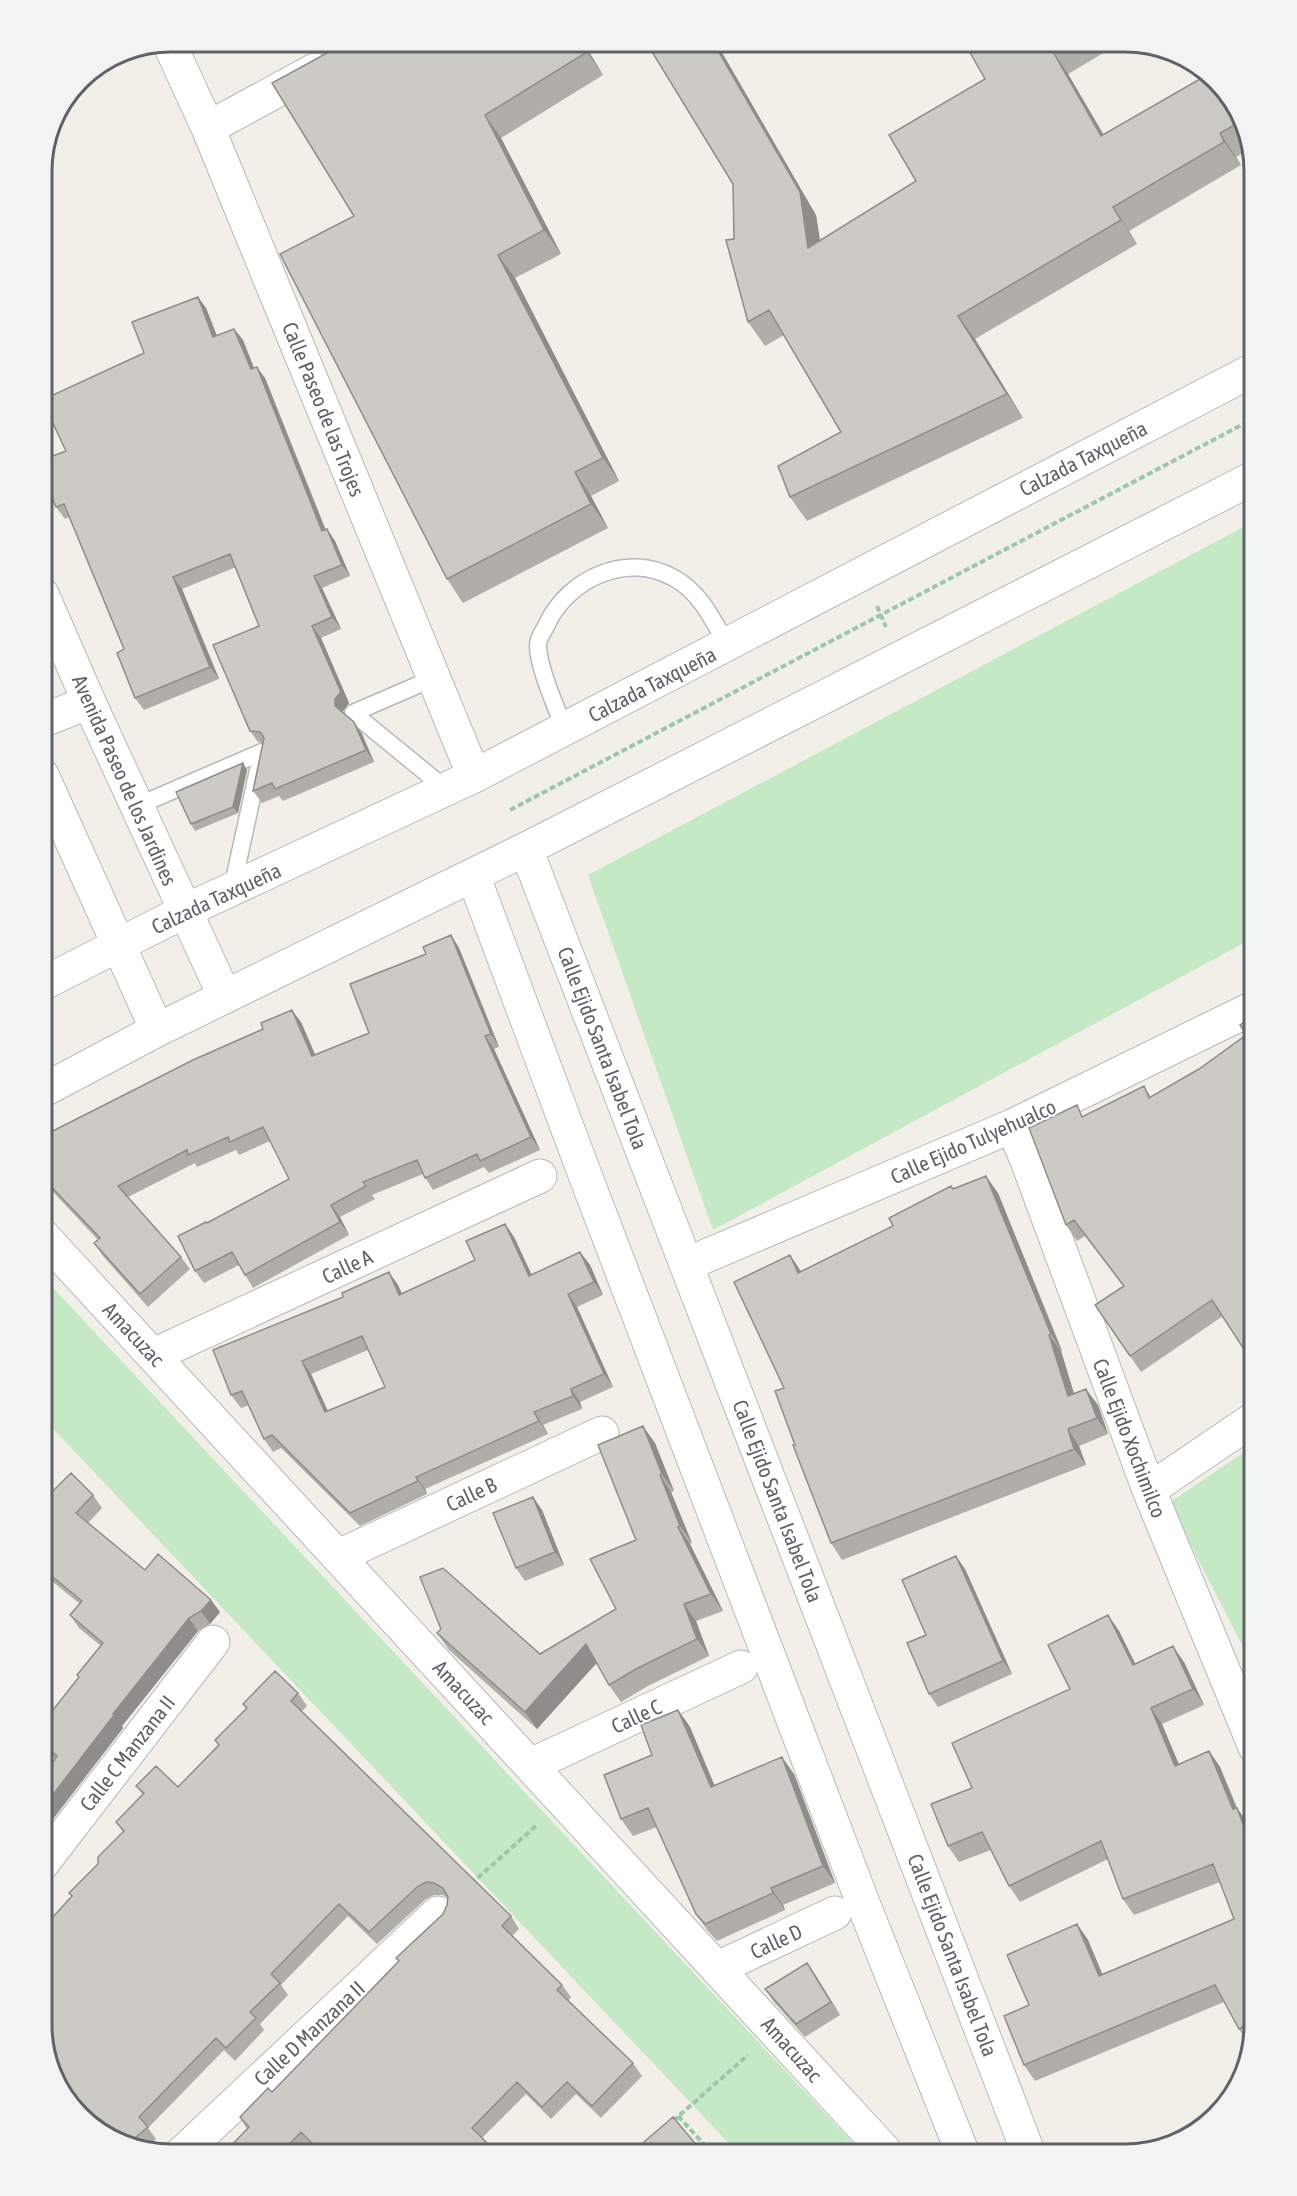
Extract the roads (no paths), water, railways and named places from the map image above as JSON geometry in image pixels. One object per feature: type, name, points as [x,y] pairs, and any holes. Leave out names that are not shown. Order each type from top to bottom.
[{"type":"street","name":"Calle Paseo de las Trojes","points":[[173,52],[208,128],[434,678],[471,777]]},
{"type":"street","points":[[208,128],[345,54]]},
{"type":"street","name":"Calzada Taxqueña","points":[[53,979],[185,911],[471,777],[1244,375]]},
{"type":"street","points":[[53,1085],[157,1030],[526,849],[1244,483]]},
{"type":"street","name":"Avenida Paseo de los Jardines","points":[[53,619],[225,997]]},
{"type":"street","points":[[53,717],[89,702]]},
{"type":"street","points":[[53,799],[157,1030]]},
{"type":"street","name":"Calle Ejido Santa Isabel Tola","points":[[526,849],[1025,2144]]},
{"type":"street","points":[[473,875],[854,1881],[959,2144]]},
{"type":"street","name":"Calle Ejido Tulyehualco","points":[[687,1264],[1012,1126],[1244,1012]]},
{"type":"street","name":"Calle Ejido Xochimilco","points":[[1012,1126],[1026,1158],[1149,1491],[1244,1720]]},
{"type":"street","name":"Calle A","points":[[154,1355],[540,1176]]},
{"type":"street","name":"Amacuzac","points":[[52,1246],[878,2144]]},
{"type":"street","points":[[1149,1491],[1244,1426]]},
{"type":"street","name":"Calle B","points":[[339,1556],[602,1433]]},
{"type":"street","name":"Calle C Manzana II","points":[[52,1851],[213,1642]]},
{"type":"street","name":"Calle C","points":[[531,1765],[741,1667]]},
{"type":"street","name":"Calle D Manzana II","points":[[193,2143],[438,1913]]},
{"type":"street","name":"Calle D","points":[[718,1968],[835,1913]]},
{"type":"lane","points":[[564,728],[540,662],[538,643],[554,608],[584,580],[622,567],[645,568],[673,578],[696,595],[727,645]]},
{"type":"lane","points":[[434,678],[353,713],[471,777]]},
{"type":"lane","points":[[137,806],[262,752],[232,890]]}]
